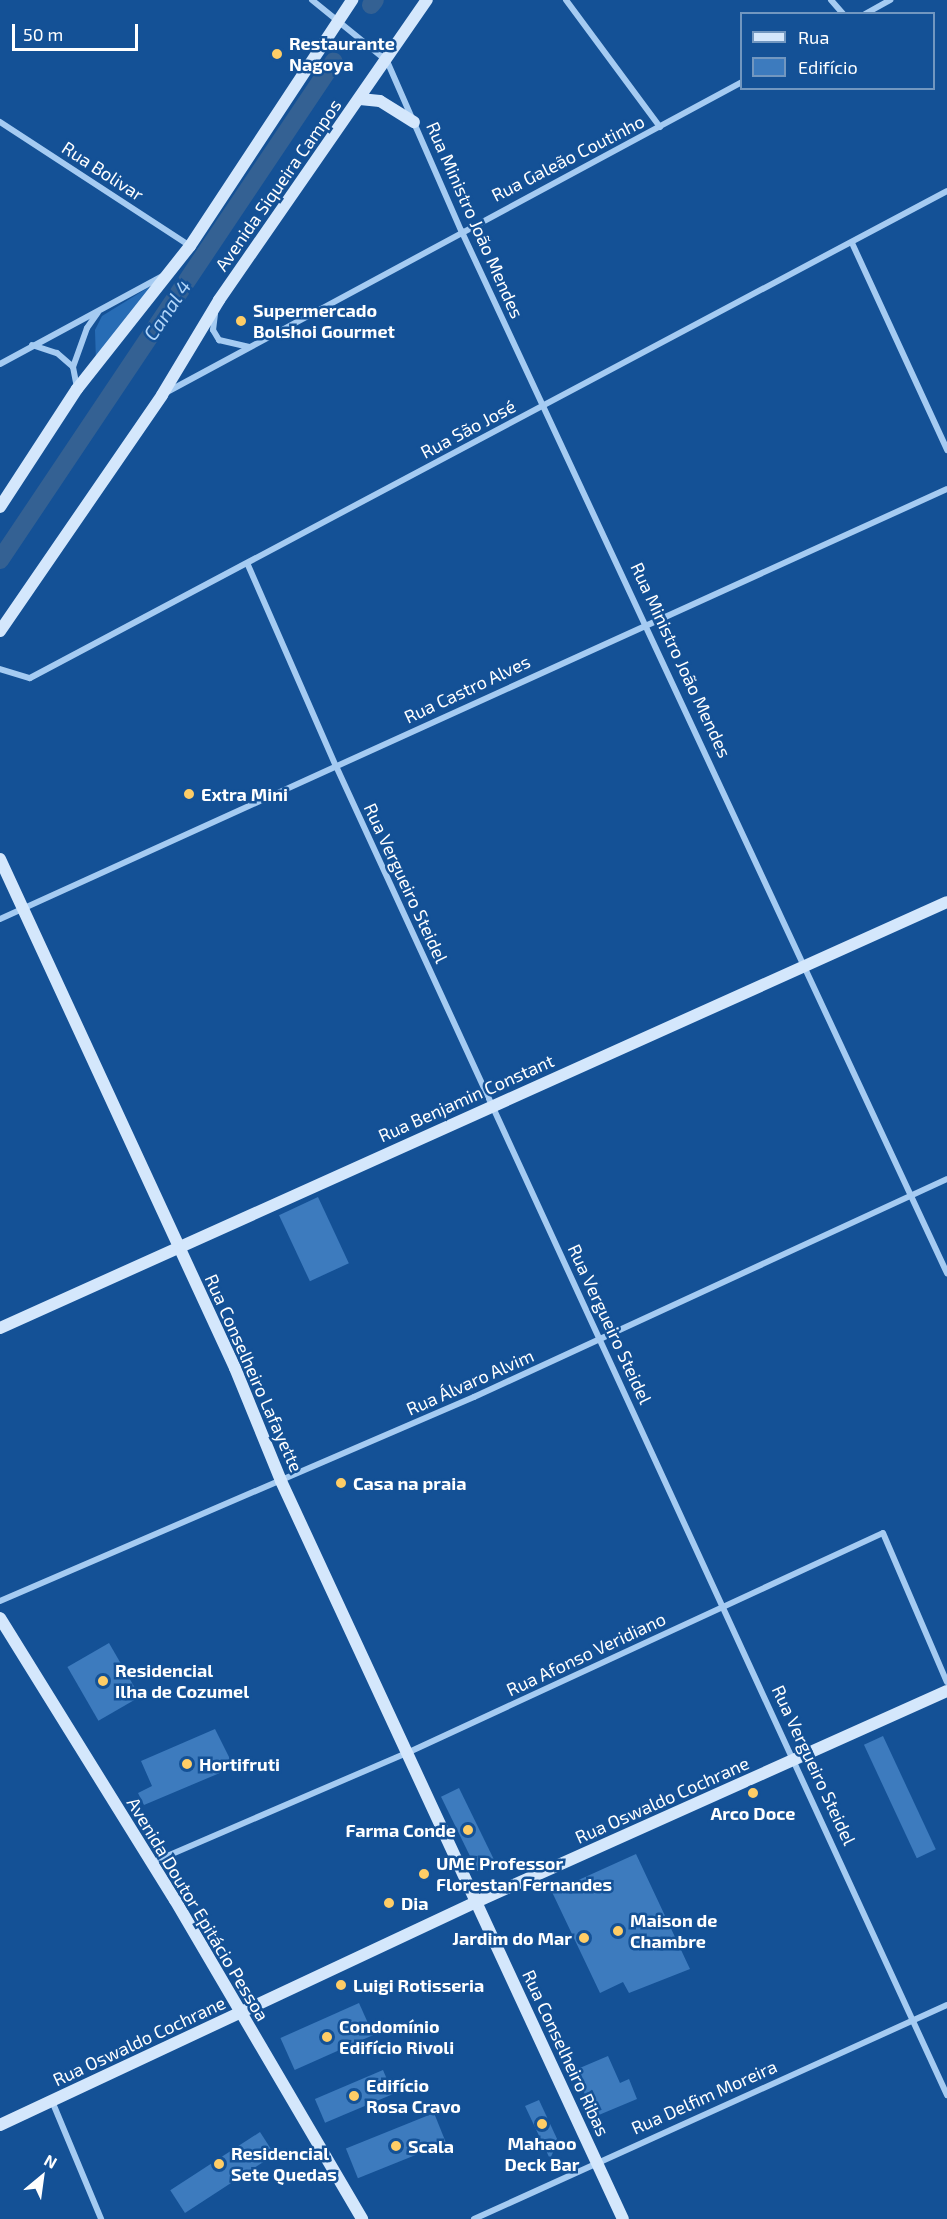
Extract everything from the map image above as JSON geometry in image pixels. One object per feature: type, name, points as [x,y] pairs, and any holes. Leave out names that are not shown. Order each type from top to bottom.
[{"type":"main road","name":"Avenida Siqueira Campos","points":[[0,507],[77,389],[190,246],[341,21],[352,0]]},
{"type":"main road","name":"Avenida Siqueira Campos","points":[[0,631],[162,395],[219,300],[387,61],[427,0]]},
{"type":"main road","points":[[360,99],[380,101],[414,122]]},
{"type":"main road","name":"Rua Conselheiro Lafayette","points":[[0,859],[236,1368],[281,1481],[476,1902]]},
{"type":"main road","name":"Rua Benjamin Constant","points":[[0,1328],[947,902]]},
{"type":"main road","name":"Avenida Doutor Epitácio Pessoa","points":[[0,1618],[151,1863],[362,2219]]},
{"type":"main road","name":"Rua Oswaldo Cochrane","points":[[0,2125],[240,2015],[476,1902],[947,1690]]},
{"type":"main road","name":"Rua Conselheiro Ribas","points":[[476,1902],[623,2219]]},
{"type":"street","name":"Rua Ministro João Mendes","points":[[312,0],[376,49],[387,61],[461,230],[806,964],[947,1273]]},
{"type":"street","points":[[566,0],[660,127]]},
{"type":"street","points":[[831,0],[841,12]]},
{"type":"street","points":[[869,12],[890,0]]},
{"type":"street","name":"Rua Galeão Coutinho","points":[[162,395],[461,230],[660,127],[740,83]]},
{"type":"street","name":"Rua Bolivar","points":[[0,122],[190,246]]},
{"type":"street","name":"Rua São José","points":[[0,669],[30,678],[248,565],[543,405],[947,191]]},
{"type":"street","points":[[852,243],[947,450]]},
{"type":"street","points":[[0,364],[173,270]]},
{"type":"street","points":[[219,300],[213,330],[219,340],[249,347]]},
{"type":"street","points":[[77,389],[73,367],[87,328],[100,309]]},
{"type":"street","points":[[32,345],[57,353],[73,367]]},
{"type":"street","name":"Rua Castro Alves","points":[[0,919],[647,623],[947,489]]},
{"type":"street","name":"Rua Vergueiro Steidel","points":[[248,565],[336,766],[491,1106],[602,1339],[947,2096]]},
{"type":"street","name":"Rua Álvaro Alvim","points":[[0,1601],[281,1481],[602,1339],[947,1179]]},
{"type":"street","name":"Rua Afonso Veridiano","points":[[151,1863],[406,1753],[883,1533],[947,1682]]},
{"type":"street","name":"Rua Delfim Moreira","points":[[474,2219],[947,2005]]},
{"type":"street","points":[[52,2101],[101,2219]]},
{"type":"shaded area","points":[[154,284],[96,363],[95,330],[102,316]]},
{"type":"building","points":[[318,1197],[349,1263],[310,1281],[279,1215]]},
{"type":"building","name":"Residencial Ilha de Cozumel","points":[[109,1643],[140,1697],[98,1721],[67,1667]]},
{"type":"building","name":"Hortifruti","points":[[215,1729],[234,1767],[144,1805],[138,1793],[152,1786],[141,1761]]},
{"type":"building","points":[[883,1736],[936,1849],[917,1858],[864,1745]]},
{"type":"building","name":"Farma Conde","points":[[459,1788],[495,1863],[477,1871],[441,1797]]},
{"type":"building","points":[[636,1854],[690,1969],[629,1993],[623,1982],[600,1993],[552,1892]]},
{"type":"building","name":"Condomínio Edifício Rivoli","points":[[359,2003],[373,2035],[295,2070],[280,2038]]},
{"type":"building","points":[[608,2056],[620,2083],[629,2079],[637,2099],[594,2117],[575,2070]]},
{"type":"building","name":"Edifício Rosa Cravo","points":[[383,2070],[393,2094],[325,2123],[315,2099]]},
{"type":"building","name":"Mahaoo Deck Bar","points":[[539,2100],[558,2141],[550,2159],[525,2106]]},
{"type":"building","name":"Scala","points":[[434,2113],[446,2143],[358,2178],[346,2149]]},
{"type":"building","name":"Residencial Sete Quedas","points":[[260,2132],[275,2155],[185,2213],[170,2190]]},
{"type":"waterway","name":"Canal 4","points":[[371,5],[375,0]]},
{"type":"waterway","name":"Canal 4","points":[[0,560],[334,61]]},
{"type":"place","name":"Restaurante Nagoya","points":[[277,54]]},
{"type":"place","name":"Supermercado Bolshoi Gourmet","points":[[241,321]]},
{"type":"place","name":"Extra Mini","points":[[189,794]]},
{"type":"place","name":"Casa na praia","points":[[341,1483]]},
{"type":"place","name":"Residencial Ilha de Cozumel","points":[[103,1681]]},
{"type":"place","name":"Hortifruti","points":[[187,1764]]},
{"type":"place","name":"Arco Doce","points":[[753,1793]]},
{"type":"place","name":"Farma Conde","points":[[468,1830]]},
{"type":"place","name":"UME Professor Florestan Fernandes","points":[[424,1874]]},
{"type":"place","name":"Dia","points":[[389,1903]]},
{"type":"place","name":"Maison de Chambre","points":[[618,1931]]},
{"type":"place","name":"Jardim do Mar","points":[[584,1938]]},
{"type":"place","name":"Luigi Rotisseria","points":[[341,1985]]},
{"type":"place","name":"Condomínio Edifício Rivoli","points":[[327,2037]]},
{"type":"place","name":"Edifício Rosa Cravo","points":[[354,2096]]},
{"type":"place","name":"Mahaoo Deck Bar","points":[[542,2124]]},
{"type":"place","name":"Scala","points":[[396,2146]]},
{"type":"place","name":"Residencial Sete Quedas","points":[[219,2164]]}]
